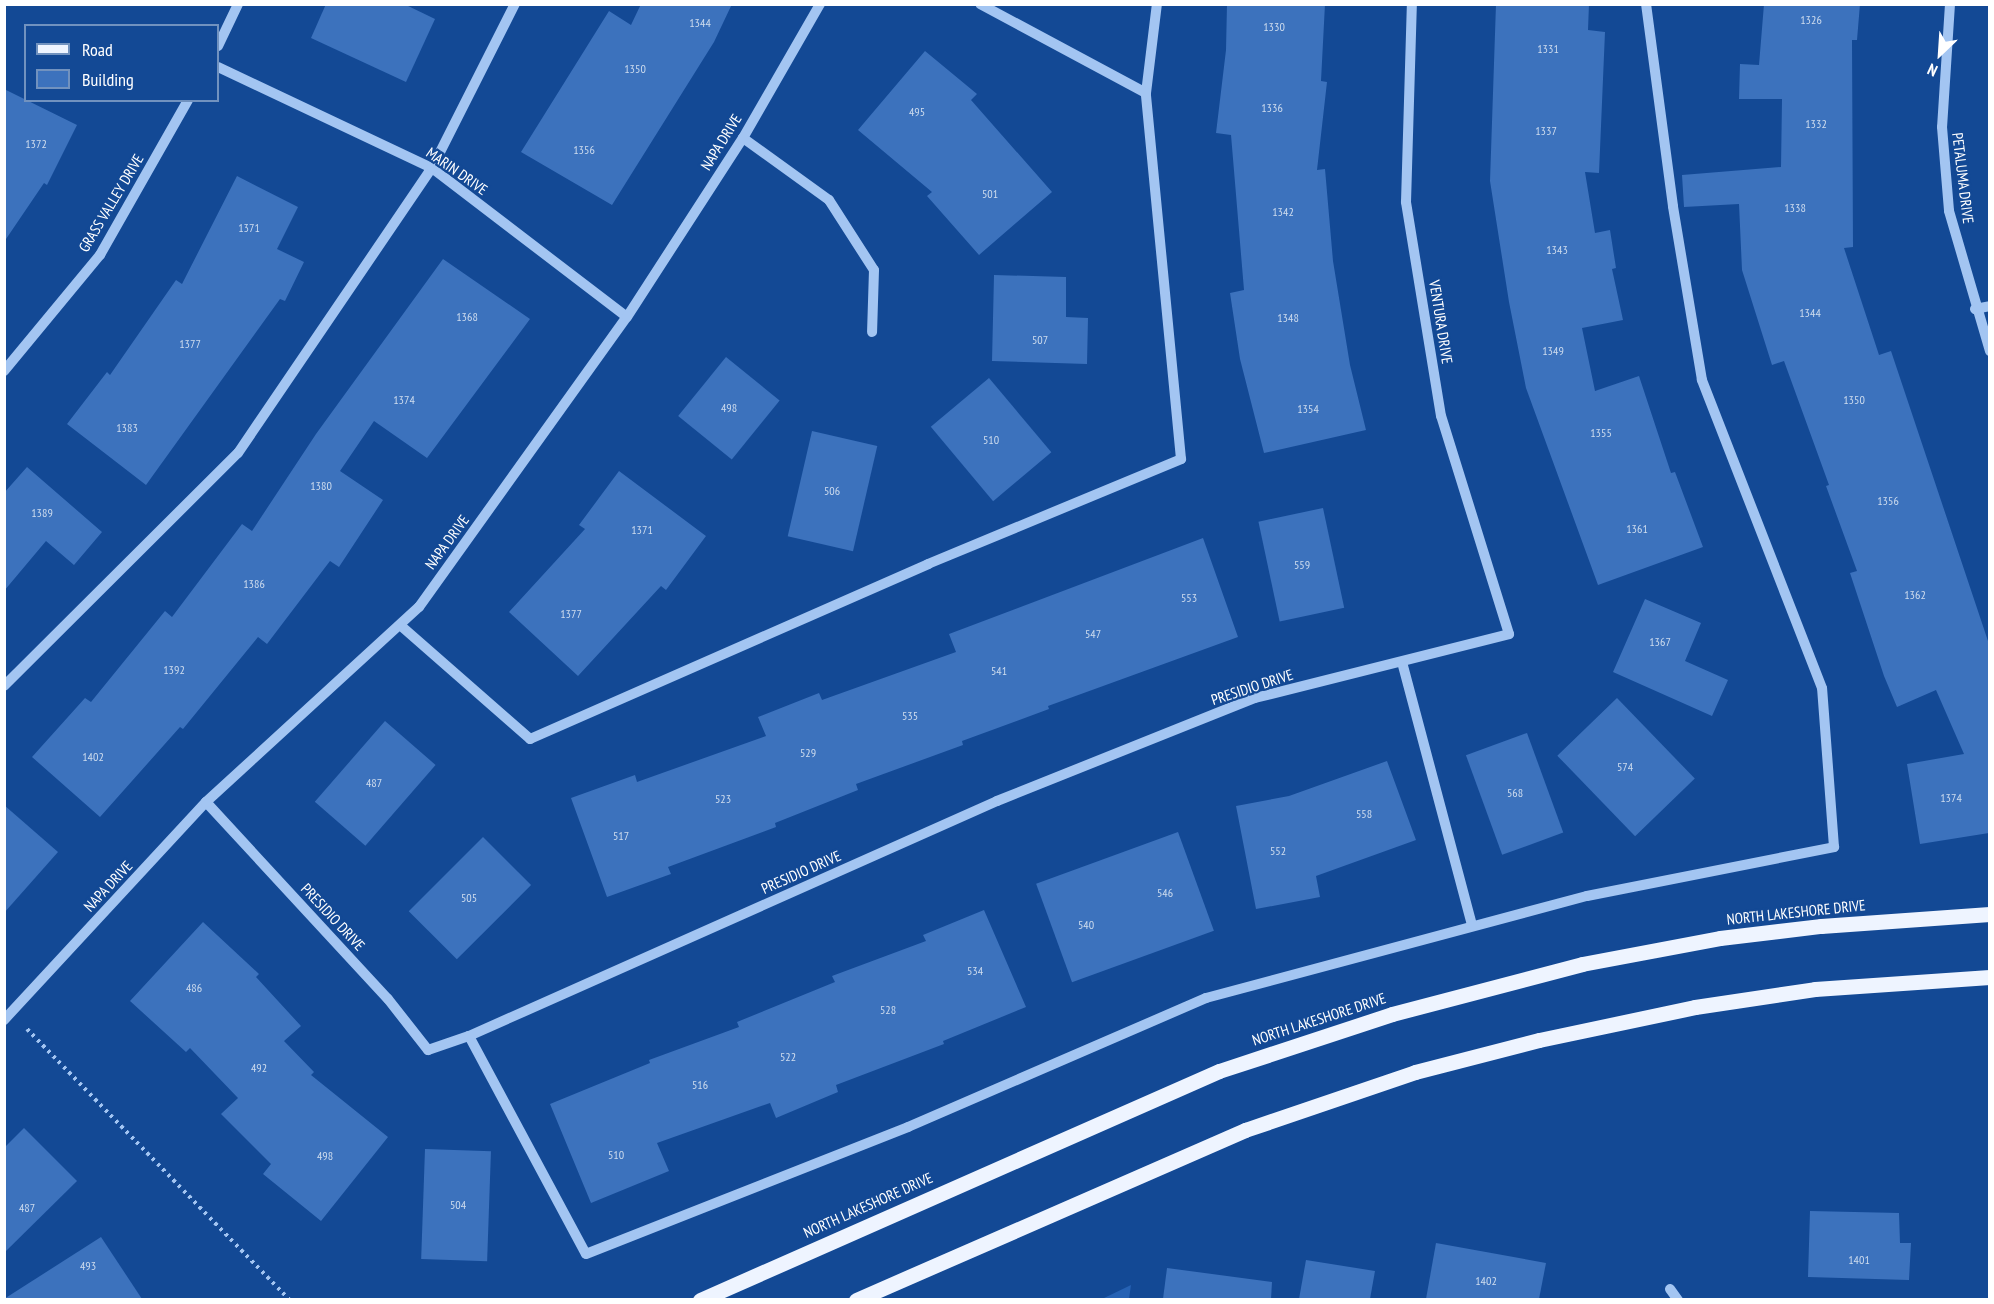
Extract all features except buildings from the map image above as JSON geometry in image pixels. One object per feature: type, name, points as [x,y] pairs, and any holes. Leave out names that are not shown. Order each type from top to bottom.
[{"type":"main road","name":"NORTH LAKESHORE DRIVE","points":[[700,1299],[1219,1071],[1392,1014],[1582,964],[1720,938],[1821,926],[1989,914]]},
{"type":"main road","points":[[856,1299],[1245,1130],[1416,1072],[1539,1040],[1695,1007],[1815,989],[1989,977]]},
{"type":"street","points":[[219,44],[238,4]]},
{"type":"street","points":[[4,686],[238,453],[432,168],[515,4]]},
{"type":"street","name":"NAPA DRIVE","points":[[8,1016],[206,802],[419,606],[627,317],[743,138],[820,4]]},
{"type":"street","points":[[980,4],[1146,93]]},
{"type":"street","points":[[400,625],[530,739],[928,564],[1181,459],[1146,93],[1157,4]]},
{"type":"street","name":"VENTURA DRIVE","points":[[1412,4],[1406,202],[1441,416],[1509,634]]},
{"type":"street","points":[[469,1036],[586,1254],[908,1127],[1206,998],[1587,896],[1834,846],[1822,688],[1702,380],[1673,206],[1646,4]]},
{"type":"street","name":"PETALUMA DRIVE","points":[[1950,4],[1942,127],[1949,211],[1975,309],[1989,351]]},
{"type":"street","name":"MARIN DRIVE","points":[[219,67],[432,168],[627,317]]},
{"type":"street","name":"GRASS VALLEY DRIVE","points":[[4,371],[100,255],[187,102]]},
{"type":"street","points":[[743,138],[829,200],[874,270],[872,332]]},
{"type":"street","points":[[1975,309],[1989,306]]},
{"type":"street","name":"PRESIDIO DRIVE","points":[[206,802],[388,999],[429,1050],[469,1036],[997,801],[1255,698],[1509,634]]},
{"type":"street","points":[[1402,662],[1472,926]]},
{"type":"street","points":[[1670,1289],[1678,1299]]},
{"type":"path","points":[[8,1016],[290,1299]]},
{"type":"shaded area","points":[[1131,1285],[1129,1299],[1102,1299]]}]
